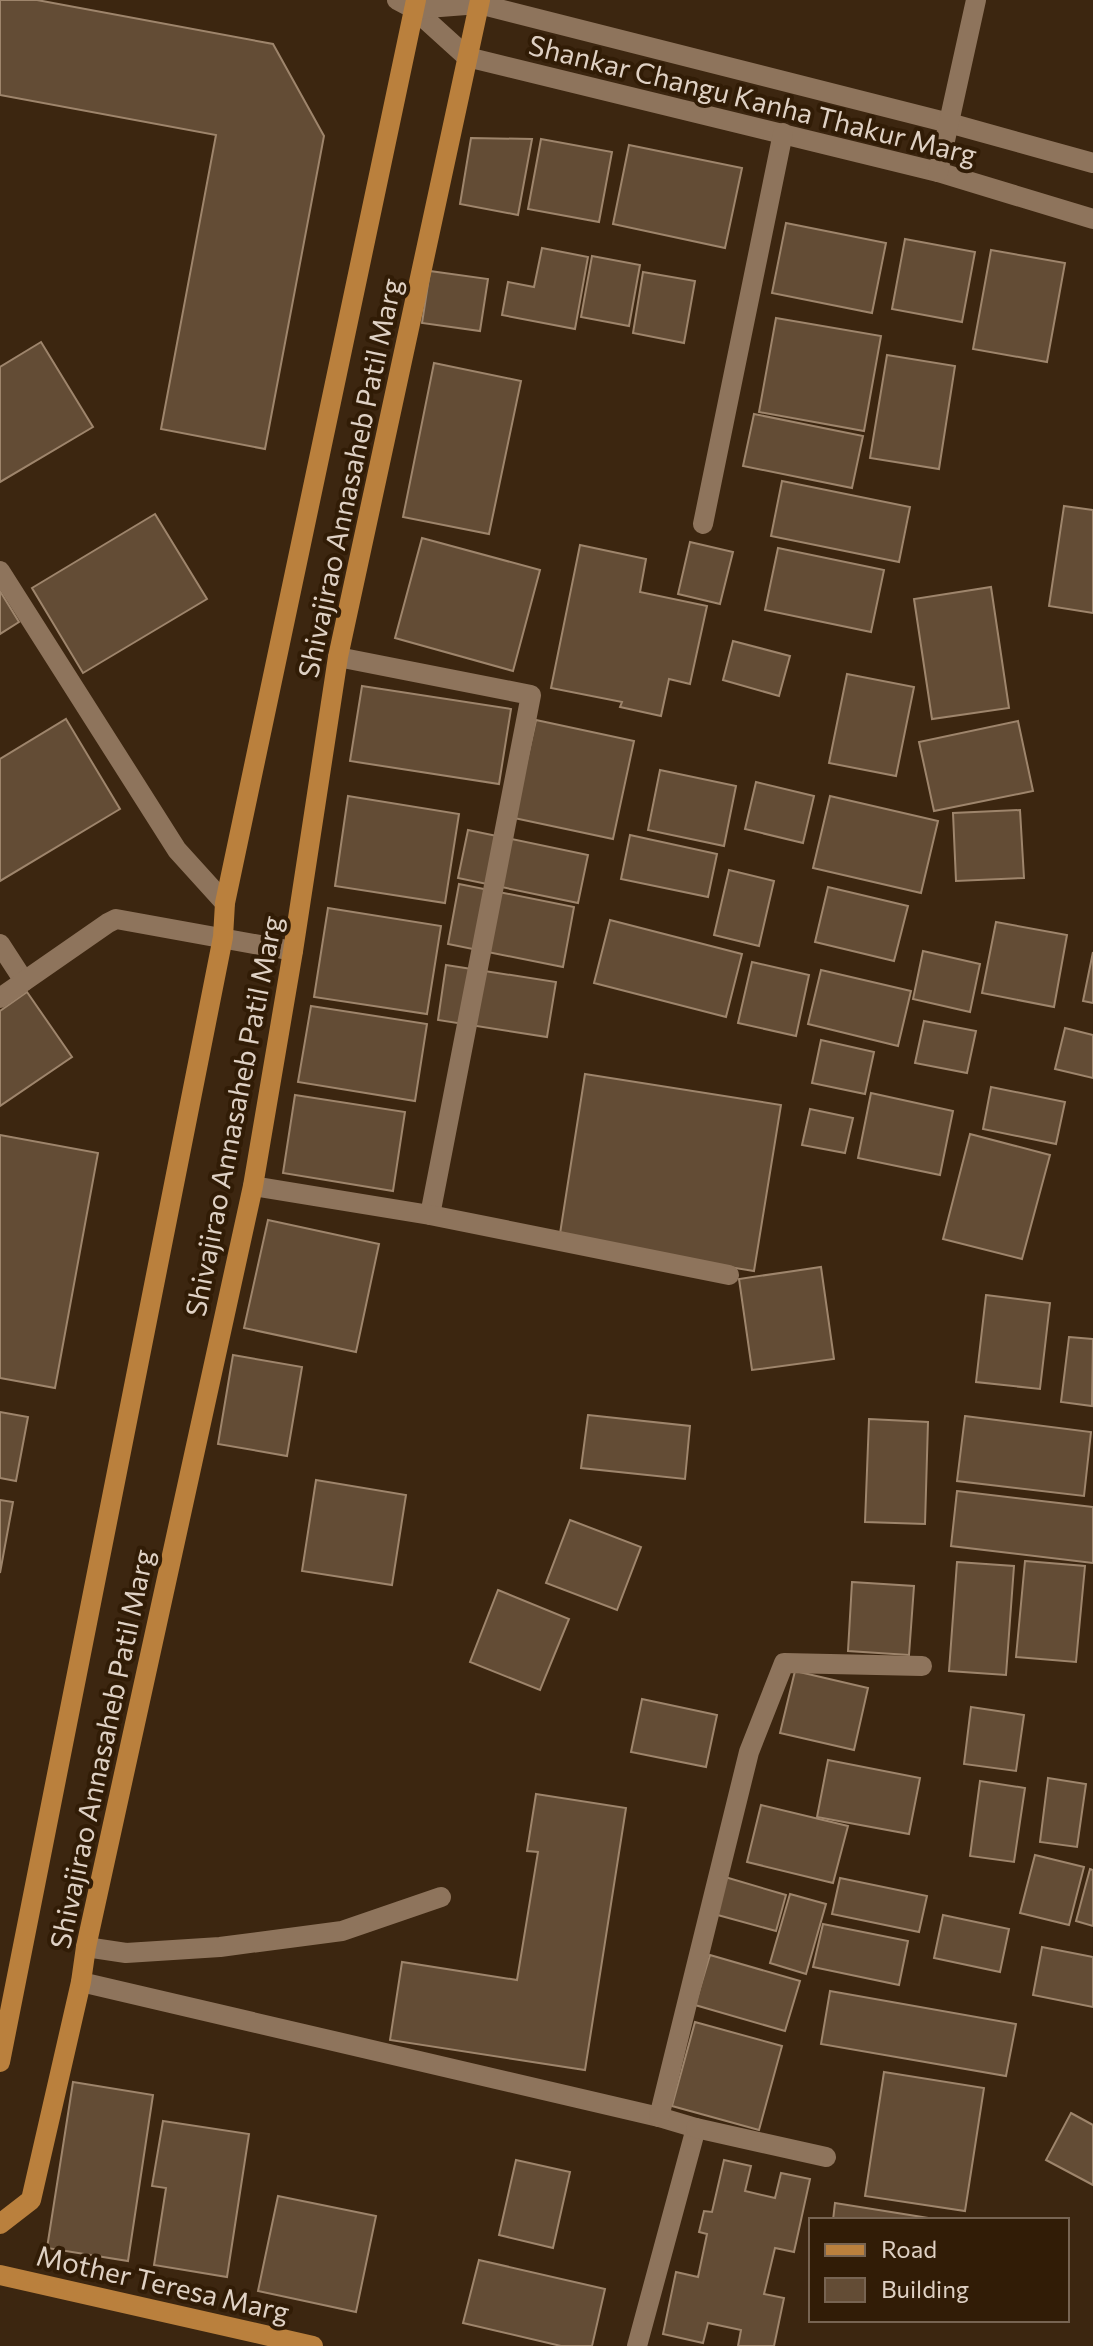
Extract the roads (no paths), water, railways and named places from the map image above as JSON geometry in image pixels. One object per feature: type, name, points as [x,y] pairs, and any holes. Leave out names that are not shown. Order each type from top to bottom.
[{"type":"main road","name":"Shivajirao Annasaheb Patil Marg","points":[[0,2224],[31,2200],[253,1186],[338,657],[480,2]]},
{"type":"main road","name":"Shivajirao Annasaheb Patil Marg","points":[[0,2062],[223,937],[225,903],[409,3]]},
{"type":"main road","name":"Mother Teresa Marg","points":[[0,2275],[313,2346]]},
{"type":"street","points":[[938,172],[976,0]]},
{"type":"street","name":"Shankar Changu Kanha Thakur Marg","points":[[409,3],[480,2],[1093,163]]},
{"type":"street","name":"Shankar Changu Kanha Thakur Marg","points":[[409,3],[467,57],[938,172],[1093,219]]},
{"type":"street","points":[[703,524],[783,133]]},
{"type":"street","points":[[0,571],[177,850],[225,903]]},
{"type":"street","points":[[338,657],[531,695],[430,1215]]},
{"type":"street","points":[[0,998],[116,919],[293,951]]},
{"type":"street","points":[[0,944],[24,981]]},
{"type":"street","points":[[253,1186],[430,1215],[729,1275]]},
{"type":"street","points":[[659,2117],[749,1752],[784,1663],[922,1666]]},
{"type":"street","points":[[86,1947],[126,1953],[220,1947],[342,1931],[441,1897]]},
{"type":"street","points":[[81,1982],[826,2157]]},
{"type":"street","points":[[637,2346],[696,2128]]}]
